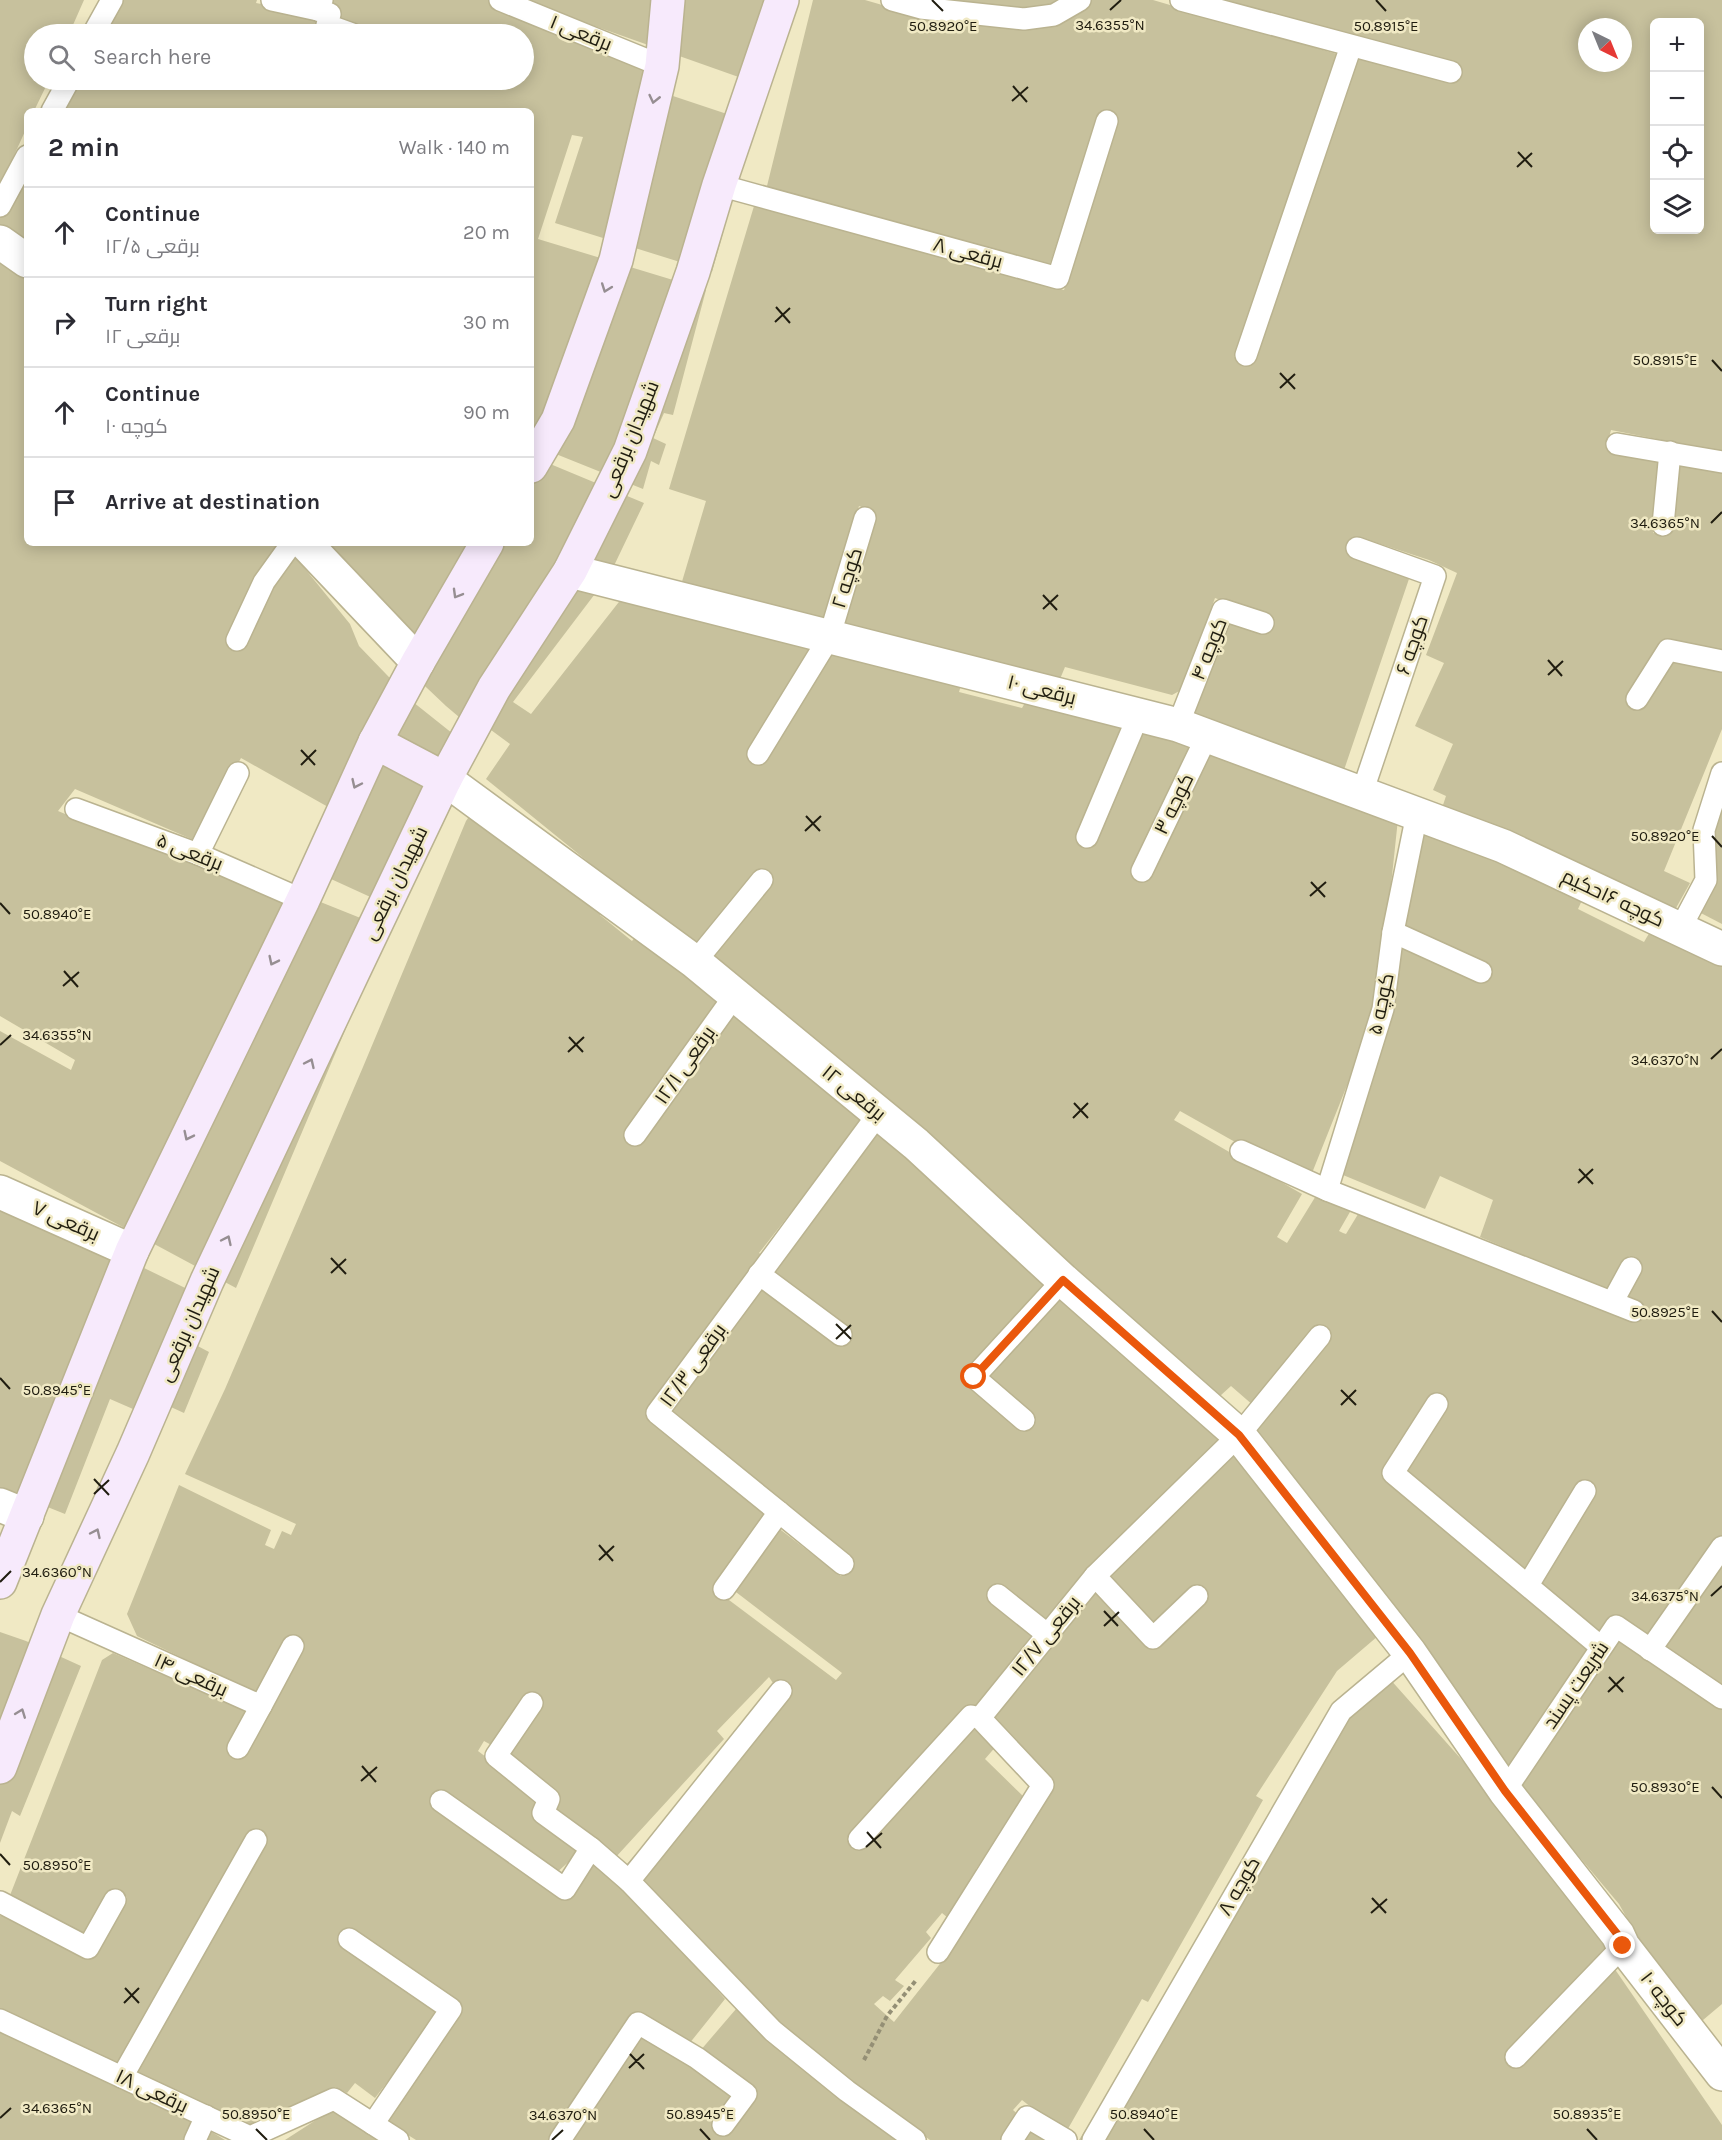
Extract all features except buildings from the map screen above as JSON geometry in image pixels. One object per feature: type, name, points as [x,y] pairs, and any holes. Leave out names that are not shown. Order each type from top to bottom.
[{"type":"main road","points":[[534,461],[558,420],[616,260],[662,66],[668,0]]},
{"type":"main road","name":"شهیدان برقعی","points":[[0,1767],[58,1615],[133,1453],[207,1281],[445,779],[494,688],[570,571],[630,451],[693,272],[719,185],[782,0]]},
{"type":"main road","points":[[0,1582],[14,1511],[132,1251],[303,900],[375,742],[485,546]]},
{"type":"main road","points":[[375,742],[445,779]]},
{"type":"street","points":[[0,242],[24,259]]},
{"type":"street","points":[[308,546],[418,662]]},
{"type":"street","name":"برقعی ۱۰","points":[[570,571],[829,638],[1139,714],[1193,731],[1503,846]]},
{"type":"street","name":"برقعی ۱۲","points":[[445,779],[695,962],[879,1113],[916,1144],[1063,1280],[1239,1435]]},
{"type":"street","name":"کوچه ۱۶حکیم","points":[[1503,846],[1722,949]]},
{"type":"street","name":"برقعی ۷","points":[[0,1192],[132,1251]]},
{"type":"street","name":"کوچه ۱۰","points":[[1239,1435],[1410,1653],[1505,1791],[1618,1935],[1623,1946],[1722,2074]]},
{"type":"lane","points":[[99,24],[112,0]]},
{"type":"lane","points":[[272,0],[320,5],[330,14],[327,24]]},
{"type":"lane","name":"برقعی ۱","points":[[500,0],[662,66]]},
{"type":"lane","points":[[892,0],[921,8],[1024,19],[1054,15],[1080,0]]},
{"type":"lane","points":[[1181,0],[1451,72]]},
{"type":"lane","points":[[1246,355],[1351,46]]},
{"type":"lane","points":[[53,108],[63,90]]},
{"type":"lane","name":"برقعی ۸","points":[[719,185],[1059,278],[1107,121]]},
{"type":"lane","points":[[0,206],[24,162]]},
{"type":"lane","points":[[1617,444],[1722,462]]},
{"type":"lane","points":[[1663,525],[1670,452]]},
{"type":"lane","name":"کوچه ۲","points":[[758,754],[829,638],[865,518]]},
{"type":"lane","points":[[237,640],[264,582],[290,546]]},
{"type":"lane","name":"کوچه ۶","points":[[1357,548],[1436,576],[1362,793]]},
{"type":"lane","name":"کوچه ۴","points":[[1193,731],[1223,610],[1263,623]]},
{"type":"lane","points":[[1637,699],[1668,650],[1722,661]]},
{"type":"lane","points":[[1087,837],[1139,714]]},
{"type":"lane","name":"کوچه ۳","points":[[1142,871],[1193,731]]},
{"type":"lane","points":[[198,854],[238,773]]},
{"type":"lane","points":[[1680,929],[1706,880],[1704,830],[1722,773]]},
{"type":"lane","name":"برقعی ۵","points":[[76,809],[198,854],[303,900]]},
{"type":"lane","name":"کوچه ۵","points":[[1327,1190],[1383,1009],[1393,932],[1417,814]]},
{"type":"lane","points":[[695,962],[762,880]]},
{"type":"lane","points":[[1393,932],[1481,972]]},
{"type":"lane","name":"برقعی ۱۲/۱","points":[[635,1135],[735,995]]},
{"type":"lane","name":"برقعی ۱۲/۳","points":[[779,1512],[657,1413],[879,1113]]},
{"type":"lane","points":[[1240,1151],[1327,1190],[1634,1311]]},
{"type":"lane","points":[[1613,1301],[1631,1268]]},
{"type":"lane","points":[[759,1274],[841,1335]]},
{"type":"lane","points":[[1024,1420],[974,1377],[1063,1280]]},
{"type":"lane","name":"برقعی ۱۲/۷","points":[[859,1839],[971,1716],[980,1718],[1095,1576],[1239,1435],[1320,1336]]},
{"type":"lane","points":[[1437,1404],[1393,1473],[1601,1647]]},
{"type":"lane","points":[[1528,1585],[1585,1491]]},
{"type":"lane","points":[[724,1589],[779,1512],[843,1564]]},
{"type":"lane","points":[[1650,1650],[1722,1547]]},
{"type":"lane","points":[[1095,1576],[1154,1638],[1197,1596]]},
{"type":"lane","points":[[998,1595],[1048,1635]]},
{"type":"lane","name":"برقعی ۱۴","points":[[58,1615],[261,1706]]},
{"type":"lane","name":"شریعت پسند","points":[[1505,1791],[1616,1626],[1722,1698]]},
{"type":"lane","points":[[238,1748],[293,1646]]},
{"type":"lane","name":"کوچه ۸","points":[[1093,2140],[1341,1711],[1410,1653]]},
{"type":"lane","points":[[629,1881],[781,1691]]},
{"type":"lane","points":[[532,1703],[496,1756],[549,1799],[543,1814],[591,1848],[629,1881],[773,2031],[847,2091],[913,2140]]},
{"type":"lane","points":[[938,1952],[1043,1785],[980,1718]]},
{"type":"lane","points":[[441,1801],[565,1890],[591,1848]]},
{"type":"lane","points":[[122,2077],[256,1840]]},
{"type":"lane","points":[[0,1902],[88,1948],[115,1900]]},
{"type":"lane","points":[[349,1939],[451,2009],[374,2124]]},
{"type":"lane","points":[[1516,2057],[1623,1946]]},
{"type":"lane","name":"برقعی ۱۸","points":[[0,2020],[250,2137],[334,2099],[398,2140]]},
{"type":"lane","points":[[560,2140],[638,2023],[697,2058],[746,2094],[723,2125]]},
{"type":"lane","points":[[195,2140],[206,2116]]},
{"type":"lane","points":[[1012,2140],[1027,2117],[1066,2140]]},
{"type":"path","points":[[847,2091],[888,2016],[938,1952]]},
{"type":"route","points":[[974,1377],[1063,1280],[1239,1435],[1410,1653],[1505,1791],[1618,1935],[1623,1946]]}]
